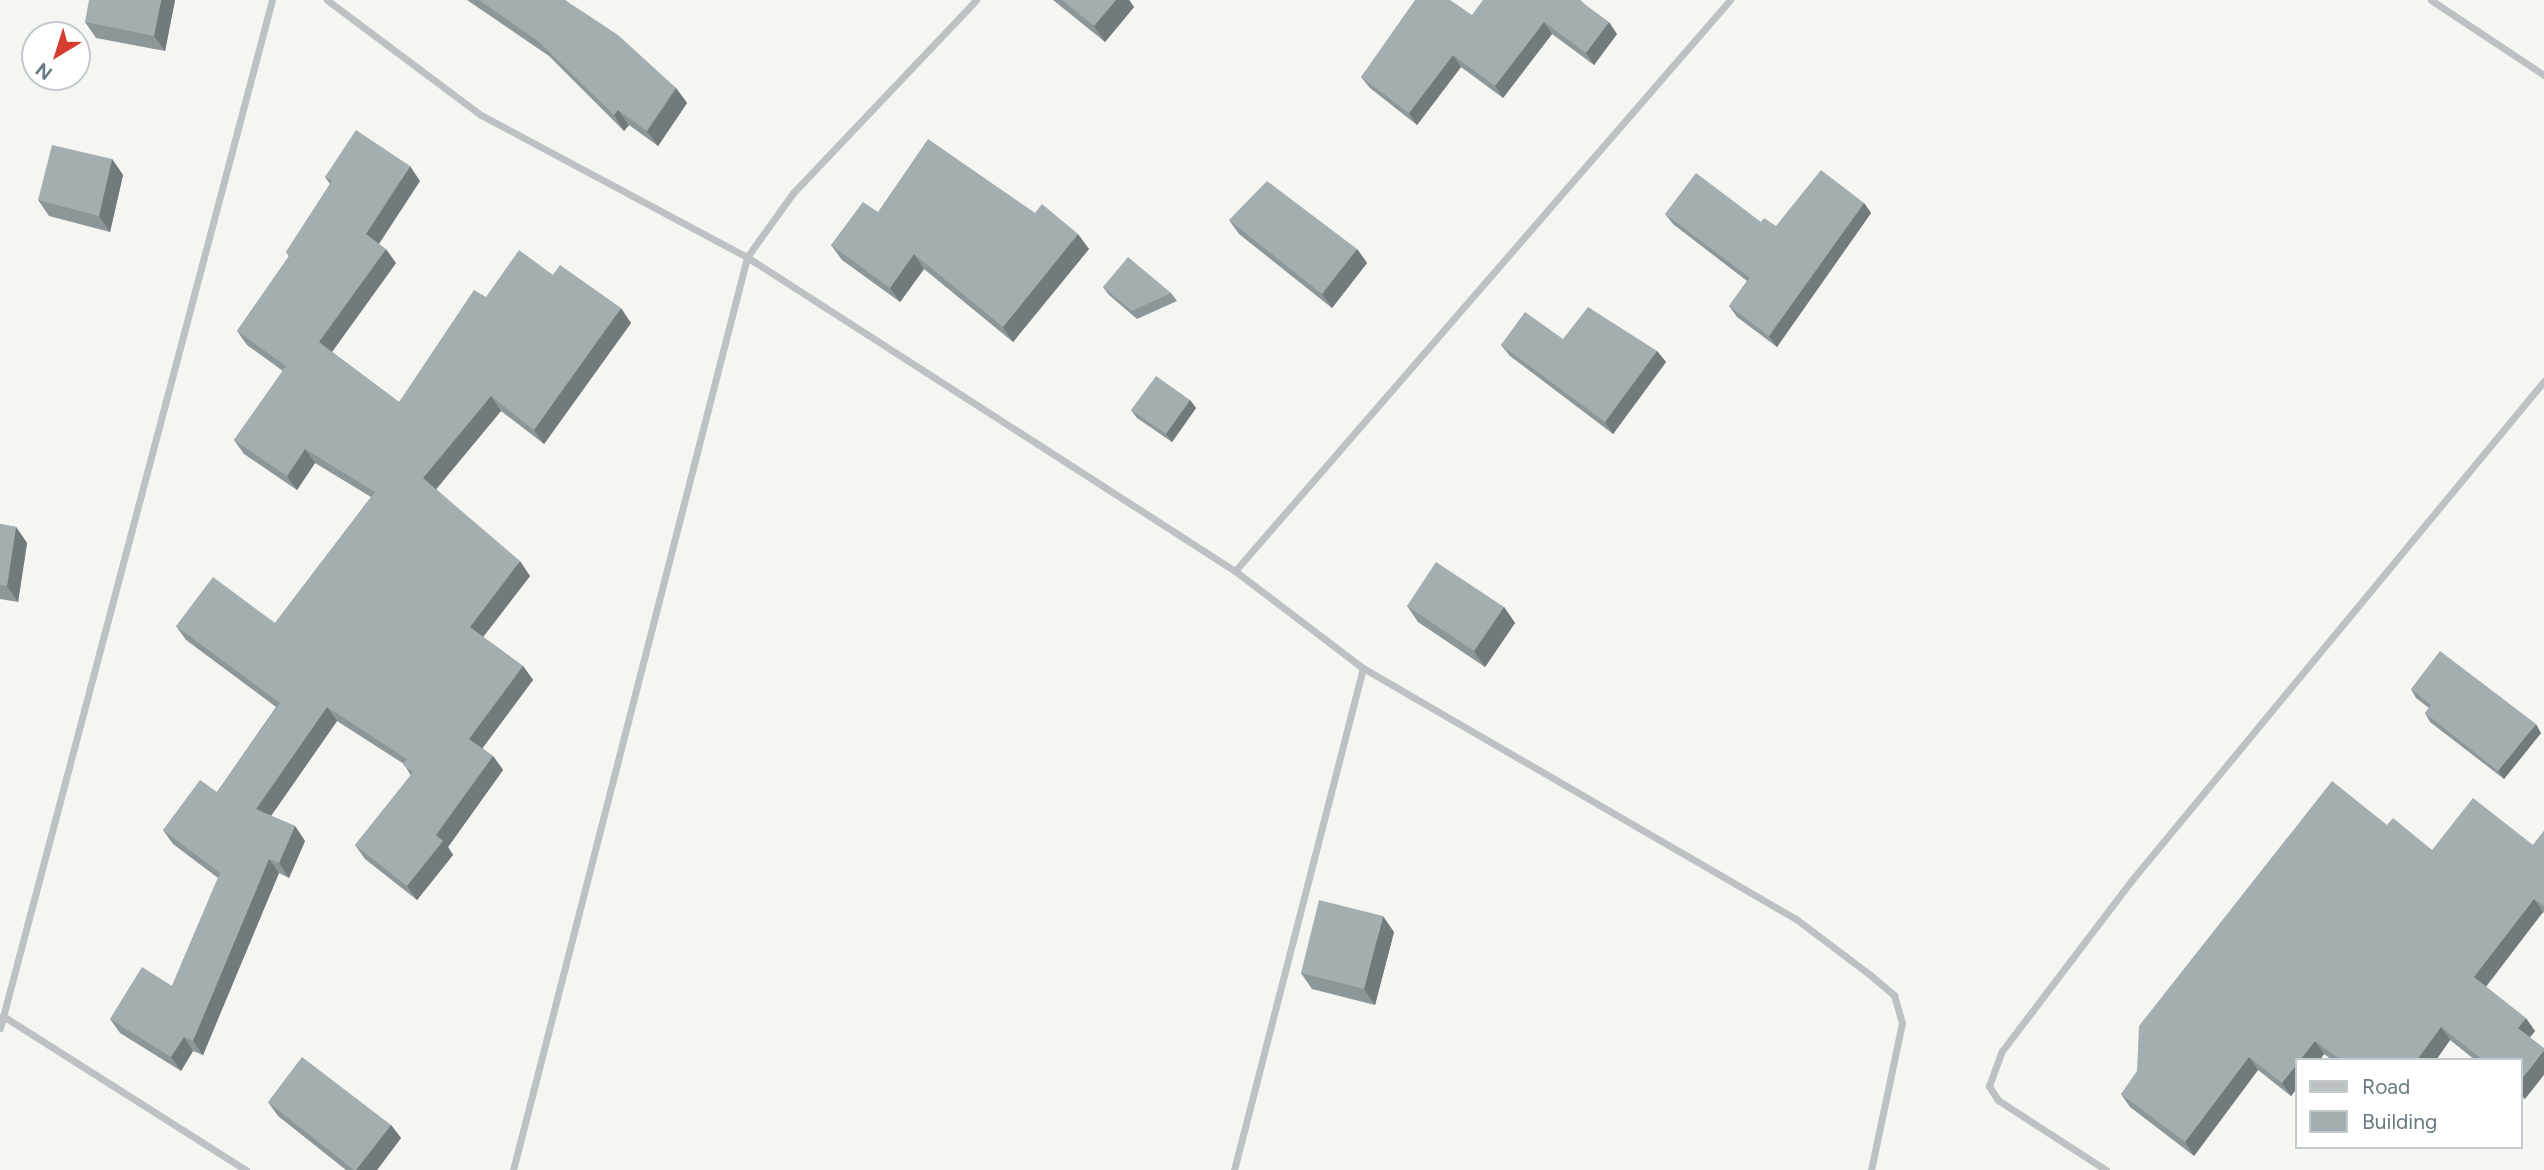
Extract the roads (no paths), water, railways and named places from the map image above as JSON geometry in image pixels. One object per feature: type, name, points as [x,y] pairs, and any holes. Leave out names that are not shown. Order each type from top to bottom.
[{"type":"street","points":[[0,1028],[272,0]]},
{"type":"street","points":[[327,0],[481,115],[747,257],[1235,571],[1363,668],[1796,919],[1894,995],[1902,1024],[1871,1170]]},
{"type":"street","points":[[513,1170],[747,257],[793,193],[976,0]]},
{"type":"street","points":[[1235,571],[1730,0]]},
{"type":"street","points":[[2431,0],[2544,75]]},
{"type":"street","points":[[2106,1170],[1998,1100],[1989,1086],[2002,1051],[2131,881],[2544,381]]},
{"type":"street","points":[[1234,1170],[1363,668]]},
{"type":"street","points":[[3,1016],[246,1170]]}]
